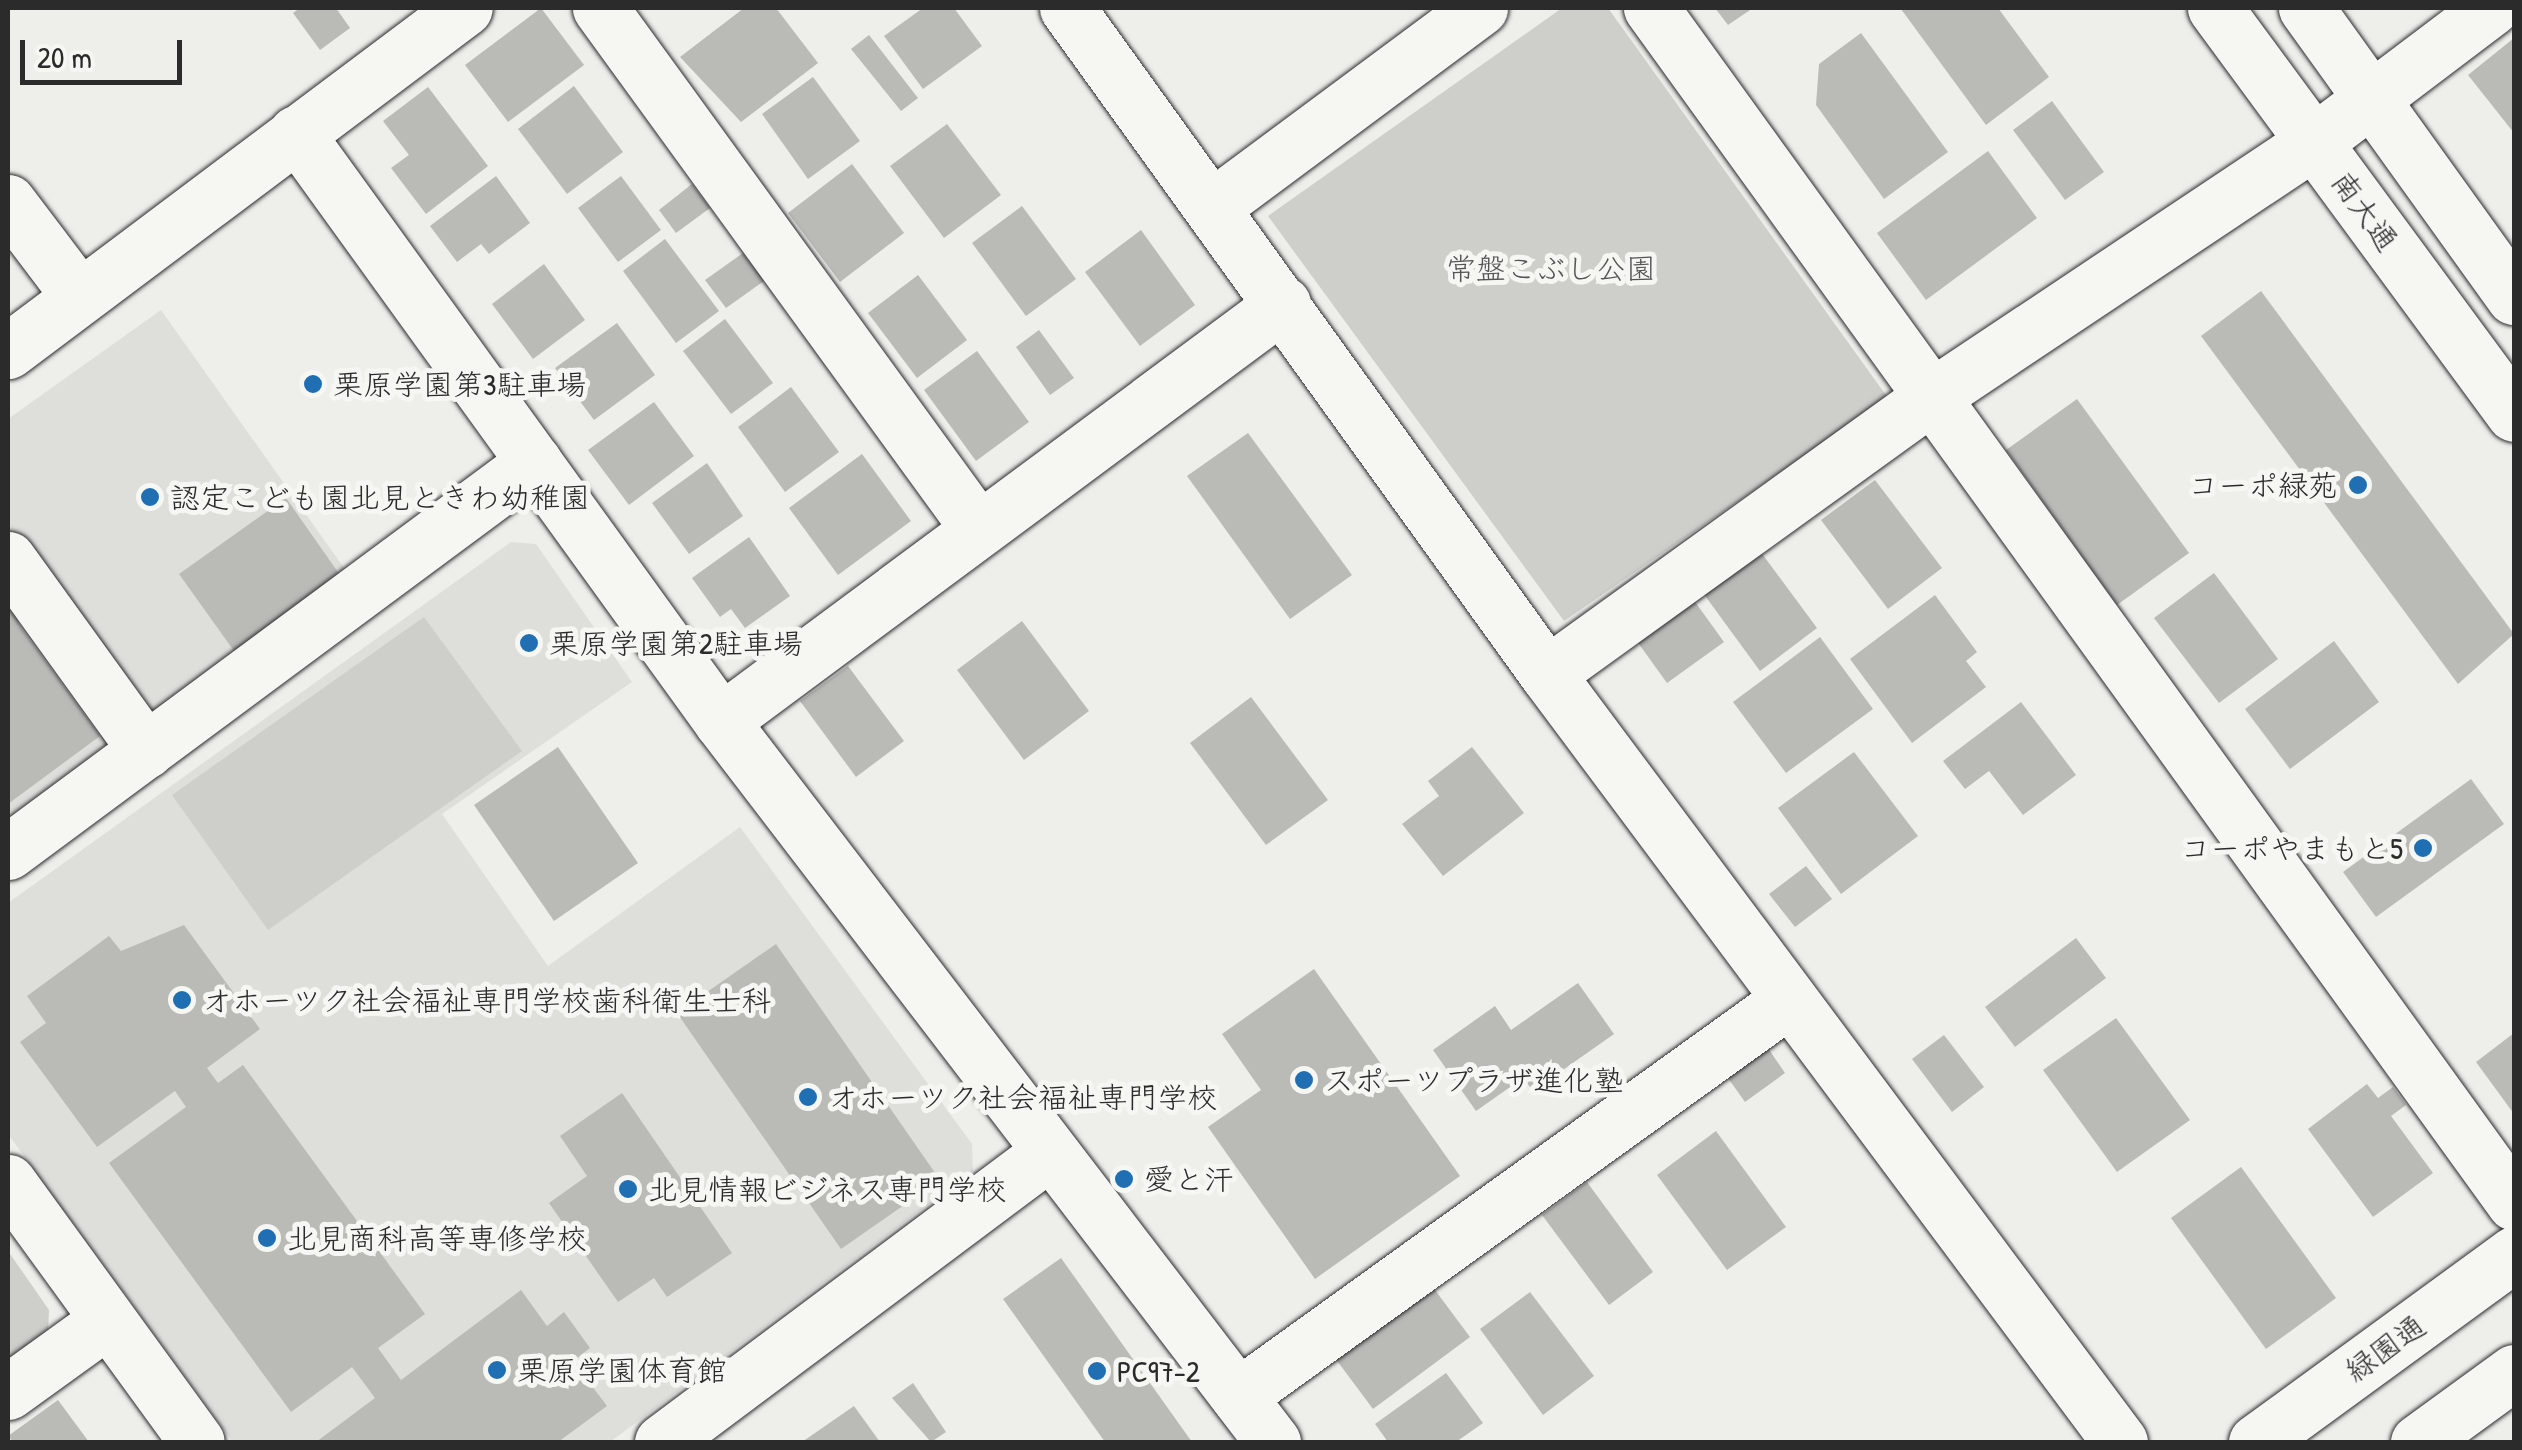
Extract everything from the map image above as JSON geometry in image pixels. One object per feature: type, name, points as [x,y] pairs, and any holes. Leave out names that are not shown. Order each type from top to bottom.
[{"type":"street","points":[[8,351],[465,8]]},
{"type":"street","points":[[600,8],[977,527]]},
{"type":"street","points":[[1067,8],[1786,1000],[2120,1442]]},
{"type":"street","points":[[1212,206],[1480,8]]},
{"type":"street","points":[[1651,8],[1928,399],[2514,1203]]},
{"type":"street","name":"南大通","points":[[2215,8],[2514,414]]},
{"type":"street","points":[[2306,8],[2514,298]]},
{"type":"street","points":[[1547,674],[1928,399],[2314,142],[2490,8]]},
{"type":"street","points":[[296,132],[722,721],[1273,1442]]},
{"type":"street","points":[[8,202],[79,296]]},
{"type":"street","points":[[722,721],[977,527],[1283,304]]},
{"type":"street","points":[[8,852],[534,462]]},
{"type":"street","points":[[8,559],[146,750]]},
{"type":"street","points":[[1238,1396],[1786,1000]]},
{"type":"street","points":[[662,1442],[1050,1152]]},
{"type":"street","points":[[8,1182],[197,1442]]},
{"type":"street","name":"緑園通","points":[[2256,1442],[2514,1254]]},
{"type":"street","points":[[8,1392],[108,1320]]},
{"type":"street","points":[[2418,1442],[2514,1372]]},
{"type":"shaded area","name":"認定こども園北見ときわ幼稚園","points":[[161,310],[349,575],[8,819],[8,419]]},
{"type":"shaded area","points":[[511,542],[536,544],[632,682],[442,814],[548,966],[740,827],[972,1144],[973,1171],[610,1442],[233,1442],[8,1134],[8,903]]},
{"type":"green space","name":"常盤こぶし公園","points":[[1562,8],[1608,8],[1888,398],[1564,621],[1268,216]]},
{"type":"green space","points":[[424,617],[522,751],[268,930],[172,795]]},
{"type":"green space","points":[[8,1251],[49,1310],[48,1332],[8,1360]]},
{"type":"building","points":[[300,8],[336,8],[350,28],[320,50],[293,13]]},
{"type":"building","points":[[541,8],[584,65],[508,122],[465,65]]},
{"type":"building","points":[[744,8],[776,8],[818,63],[741,122],[680,57]]},
{"type":"building","points":[[923,8],[954,8],[982,46],[923,89],[884,36]]},
{"type":"building","points":[[1715,8],[1753,8],[1728,25]]},
{"type":"building","points":[[1998,8],[2049,77],[1986,125],[1901,9]]},
{"type":"building","points":[[1861,33],[1948,152],[1884,199],[1816,105],[1819,64]]},
{"type":"building","points":[[869,35],[918,98],[901,111],[851,49]]},
{"type":"building","points":[[2514,38],[2514,133],[2468,75]]},
{"type":"building","points":[[813,77],[860,141],[808,179],[762,114]]},
{"type":"building","points":[[574,86],[623,152],[567,194],[518,129]]},
{"type":"building","points":[[428,87],[488,166],[426,214],[391,168],[409,155],[383,121]]},
{"type":"building","points":[[2052,101],[2104,172],[2065,200],[2013,130]]},
{"type":"building","points":[[947,124],[1001,195],[944,238],[890,166]]},
{"type":"building","points":[[1988,151],[2037,218],[1926,300],[1877,233]]},
{"type":"building","points":[[852,164],[904,233],[840,282],[788,213]]},
{"type":"building","points":[[496,176],[530,223],[489,254],[481,244],[457,262],[430,226]]},
{"type":"building","points":[[621,176],[661,230],[618,262],[578,208]]},
{"type":"building","points":[[692,184],[710,208],[676,233],[659,210]]},
{"type":"building","points":[[1022,206],[1076,279],[1026,316],[972,243]]},
{"type":"building","points":[[1141,230],[1195,305],[1140,346],[1085,272]]},
{"type":"building","points":[[665,239],[719,311],[676,343],[623,271]]},
{"type":"building","points":[[743,253],[764,281],[726,308],[705,280]]},
{"type":"building","points":[[544,264],[585,320],[533,359],[492,304]]},
{"type":"building","points":[[918,275],[967,340],[917,378],[868,313]]},
{"type":"building","name":"コーポ緑苑","points":[[2261,291],[2514,634],[2458,684],[2201,336]]},
{"type":"building","points":[[725,319],[773,383],[731,414],[683,351]]},
{"type":"building","points":[[617,323],[655,375],[594,420],[555,368]]},
{"type":"building","points":[[1039,330],[1074,378],[1050,395],[1016,347]]},
{"type":"building","points":[[977,351],[1029,422],[976,461],[924,390]]},
{"type":"building","points":[[791,387],[839,452],[785,492],[738,427]]},
{"type":"building","points":[[2077,399],[2189,553],[2117,605],[2006,450]]},
{"type":"building","points":[[654,402],[694,456],[629,505],[588,450]]},
{"type":"building","points":[[1248,433],[1352,575],[1290,619],[1187,476]]},
{"type":"building","points":[[862,454],[911,521],[838,575],[789,508]]},
{"type":"building","points":[[707,463],[743,516],[689,554],[652,503]]},
{"type":"building","points":[[1875,480],[1942,568],[1888,609],[1821,520]]},
{"type":"building","points":[[286,498],[340,575],[234,651],[179,574]]},
{"type":"building","points":[[749,537],[790,596],[745,628],[731,609],[720,617],[692,578]]},
{"type":"building","points":[[1760,551],[1817,628],[1760,671],[1703,593]]},
{"type":"building","points":[[2214,573],[2278,659],[2219,703],[2154,618]]},
{"type":"building","points":[[8,584],[19,625],[100,736],[8,804]]},
{"type":"building","points":[[1935,595],[1977,652],[1966,661],[1986,687],[1912,743],[1850,659]]},
{"type":"building","points":[[1693,599],[1724,642],[1667,683],[1636,640]]},
{"type":"building","points":[[1022,621],[1089,711],[1024,760],[957,670]]},
{"type":"building","points":[[1820,637],[1873,709],[1786,773],[1733,702]]},
{"type":"building","points":[[2334,641],[2379,702],[2290,769],[2245,709]]},
{"type":"building","points":[[848,666],[904,741],[856,777],[800,701]]},
{"type":"building","points":[[1251,697],[1328,800],[1266,845],[1190,743]]},
{"type":"building","points":[[2021,702],[2076,775],[2023,815],[1989,771],[1965,789],[1943,761]]},
{"type":"building","points":[[558,747],[638,863],[554,921],[474,805]]},
{"type":"building","points":[[1472,747],[1524,813],[1443,876],[1402,824],[1439,796],[1428,781]]},
{"type":"building","points":[[1854,752],[1918,836],[1841,894],[1778,808]]},
{"type":"building","name":"コーポやまもと5","points":[[2471,779],[2504,824],[2376,917],[2343,872]]},
{"type":"building","points":[[1806,866],[1832,899],[1795,927],[1769,894]]},
{"type":"building","points":[[184,925],[260,1029],[207,1068],[218,1083],[243,1065],[425,1314],[378,1348],[401,1380],[521,1290],[547,1326],[564,1312],[590,1348],[573,1361],[607,1406],[558,1442],[316,1442],[375,1398],[352,1367],[291,1412],[109,1163],[186,1107],[175,1091],[97,1147],[20,1042],[46,1023],[27,996],[109,936],[121,951]]},
{"type":"building","points":[[2076,938],[2106,978],[2015,1047],[1985,1007]]},
{"type":"building","name":"オホーツク社会福祉専門学校","points":[[776,944],[940,1180],[841,1249],[677,1013]]},
{"type":"building","points":[[1314,969],[1460,1176],[1315,1279],[1208,1127],[1261,1090],[1222,1034]]},
{"type":"building","points":[[1578,983],[1614,1034],[1533,1091],[1523,1078],[1476,1111],[1433,1050],[1495,1006],[1511,1030]]},
{"type":"building","points":[[2116,1018],[2190,1120],[2117,1172],[2043,1070]]},
{"type":"building","points":[[2514,1033],[2514,1114],[2476,1062]]},
{"type":"building","points":[[1759,1035],[1785,1073],[1745,1102],[1718,1064]]},
{"type":"building","points":[[1944,1035],[1984,1087],[1952,1112],[1912,1059]]},
{"type":"building","points":[[2367,1084],[2378,1098],[2393,1087],[2406,1105],[2391,1116],[2433,1173],[2373,1217],[2308,1129]]},
{"type":"building","name":"北見情報ビジネス専門学校","points":[[622,1093],[732,1253],[667,1297],[654,1278],[618,1302],[549,1203],[587,1176],[560,1136]]},
{"type":"building","points":[[1716,1131],[1786,1227],[1727,1270],[1657,1175]]},
{"type":"building","points":[[2241,1167],[2336,1298],[2266,1349],[2171,1218]]},
{"type":"building","points":[[1587,1182],[1653,1272],[1609,1305],[1542,1215]]},
{"type":"building","name":"PC97-2","points":[[1061,1258],[1192,1442],[1105,1442],[1003,1299]]},
{"type":"building","points":[[1432,1286],[1470,1337],[1373,1409],[1335,1358]]},
{"type":"building","points":[[1530,1292],[1594,1376],[1543,1415],[1480,1329]]},
{"type":"building","points":[[1446,1373],[1483,1423],[1456,1442],[1388,1442],[1375,1424]]},
{"type":"building","points":[[913,1383],[946,1432],[931,1442],[892,1398]]},
{"type":"building","points":[[58,1400],[89,1442],[13,1442],[8,1436]]},
{"type":"building","points":[[854,1406],[880,1442],[802,1442]]},
{"type":"place","name":"栗原学園第3駐車場","points":[[313,384]]},
{"type":"place","name":"コーポ緑苑","points":[[2358,485]]},
{"type":"place","name":"認定こども園北見ときわ幼稚園","points":[[150,497]]},
{"type":"place","name":"栗原学園第2駐車場","points":[[529,643]]},
{"type":"place","name":"コーポやまもと5","points":[[2423,848]]},
{"type":"place","name":"オホーツク社会福祉専門学校歯科衛生士科","points":[[182,1000]]},
{"type":"place","name":"スポーツプラザ進化塾","points":[[1304,1080]]},
{"type":"place","name":"オホーツク社会福祉専門学校","points":[[808,1097]]},
{"type":"place","name":"愛と汗","points":[[1124,1179]]},
{"type":"place","name":"北見情報ビジネス専門学校","points":[[628,1189]]},
{"type":"place","name":"北見商科高等専修学校","points":[[267,1238]]},
{"type":"place","name":"栗原学園体育館","points":[[497,1370]]},
{"type":"place","name":"PC97-2","points":[[1097,1371]]}]
